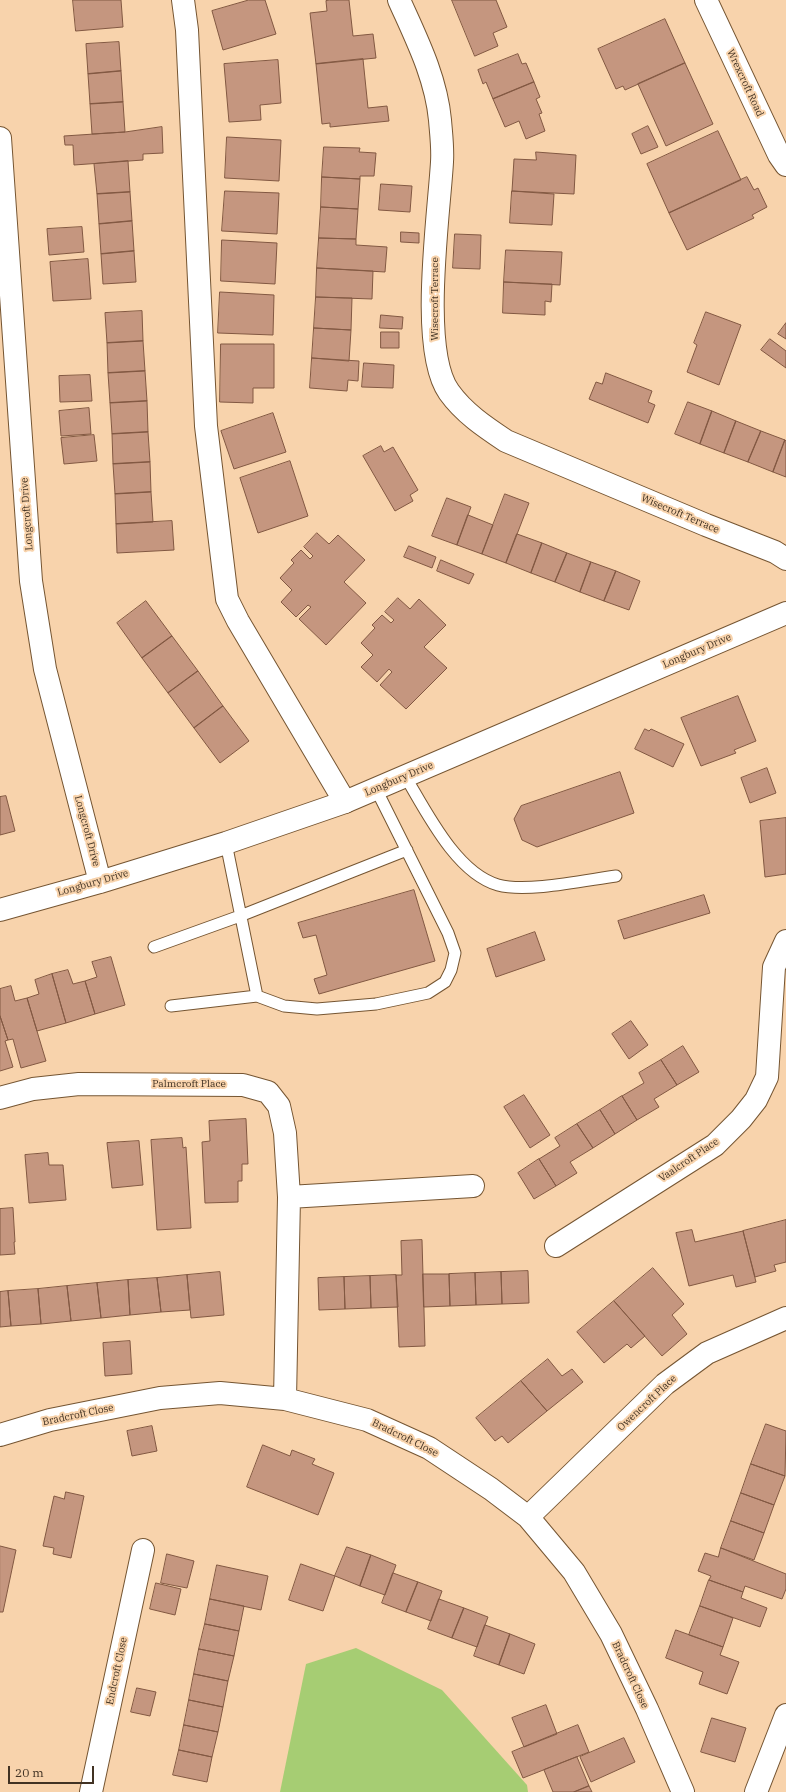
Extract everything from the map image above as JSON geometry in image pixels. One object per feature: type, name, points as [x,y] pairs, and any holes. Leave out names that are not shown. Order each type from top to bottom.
[{"type":"street","points":[[184,0],[187,30],[206,426],[227,599],[238,621],[345,802]]},
{"type":"street","name":"Wisecroft Terrace","points":[[399,0],[431,75],[440,118],[442,160],[435,249],[433,324],[440,375],[449,392],[466,412],[506,441],[706,526],[775,552],[786,559]]},
{"type":"street","name":"Wrexcroft Road","points":[[706,0],[779,155],[786,165]]},
{"type":"street","name":"Longcroft Drive","points":[[0,138],[31,581],[45,669],[100,882]]},
{"type":"street","name":"Longbury Drive","points":[[0,910],[100,882],[226,843],[345,802],[786,613]]},
{"type":"street","name":"Vaalcroft Place","points":[[556,1246],[715,1145],[741,1119],[756,1100],[767,1077],[774,967],[786,941]]},
{"type":"street","name":"Palmcroft Place","points":[[0,1098],[33,1089],[79,1084],[242,1084],[268,1092],[279,1106],[285,1133],[289,1197],[285,1399]]},
{"type":"street","points":[[289,1197],[472,1186]]},
{"type":"street","name":"Owencroft Place","points":[[528,1517],[665,1384],[707,1353],[786,1318]]},
{"type":"street","name":"Bradcroft Close","points":[[0,1436],[50,1420],[160,1398],[220,1393],[285,1399],[367,1420],[429,1448],[491,1489],[528,1517],[574,1572],[611,1634],[647,1709],[683,1792]]},
{"type":"street","name":"Endcroft Close","points":[[90,1792],[143,1550]]},
{"type":"street","points":[[756,1792],[786,1715]]},
{"type":"lane","points":[[405,776],[447,846],[478,875],[498,885],[526,888],[616,876]]},
{"type":"lane","points":[[171,1006],[257,996],[284,1006],[316,1009],[376,1004],[428,993],[445,982],[451,970],[454,953],[448,933],[376,789]]},
{"type":"lane","points":[[226,843],[257,996]]},
{"type":"lane","points":[[154,947],[240,916],[407,850]]},
{"type":"green space","points":[[356,1648],[442,1690],[527,1785],[528,1792],[280,1792],[306,1664]]},
{"type":"building","points":[[73,0],[121,0],[123,27],[76,31]]},
{"type":"building","points":[[249,0],[265,0],[276,34],[223,50],[212,11]]},
{"type":"building","points":[[349,0],[353,36],[373,34],[376,58],[316,64],[310,13],[327,11],[326,1]]},
{"type":"building","points":[[452,0],[496,0],[507,27],[493,33],[498,46],[475,56]]},
{"type":"building","points":[[665,19],[685,63],[625,90],[623,86],[616,89],[598,49]]},
{"type":"building","points":[[119,42],[121,71],[88,74],[86,44]]},
{"type":"building","points":[[518,54],[522,64],[526,63],[534,82],[493,99],[486,82],[483,84],[478,70]]},
{"type":"building","points":[[363,59],[368,108],[387,106],[389,121],[330,127],[330,123],[322,124],[316,64]]},
{"type":"building","points":[[278,60],[281,103],[260,105],[261,120],[229,122],[224,64]]},
{"type":"building","points":[[685,63],[713,124],[666,146],[638,84]]},
{"type":"building","points":[[121,71],[123,102],[90,104],[88,74]]},
{"type":"building","points":[[534,82],[540,97],[536,99],[542,113],[539,114],[545,131],[526,139],[519,121],[505,127],[493,99]]},
{"type":"building","points":[[123,102],[125,132],[92,134],[90,104]]},
{"type":"building","points":[[648,126],[658,147],[641,154],[632,134]]},
{"type":"building","points":[[162,127],[163,153],[143,154],[143,160],[74,165],[73,145],[65,145],[64,136],[125,132]]},
{"type":"building","points":[[718,131],[741,180],[669,213],[647,164]]},
{"type":"building","points":[[227,137],[281,140],[279,181],[225,178]]},
{"type":"building","points":[[324,147],[360,148],[359,152],[376,153],[374,176],[360,176],[360,179],[322,177]]},
{"type":"building","points":[[536,152],[576,155],[574,194],[512,191],[514,159],[536,160]]},
{"type":"building","points":[[128,161],[130,192],[97,194],[94,164]]},
{"type":"building","points":[[322,177],[360,179],[358,209],[321,207]]},
{"type":"building","points":[[747,177],[754,190],[758,188],[767,207],[752,215],[754,218],[687,250],[669,213]]},
{"type":"building","points":[[381,184],[412,186],[410,212],[379,210]]},
{"type":"building","points":[[225,191],[279,193],[277,234],[222,231]]},
{"type":"building","points":[[512,191],[554,194],[552,225],[510,223]]},
{"type":"building","points":[[130,192],[132,221],[99,224],[97,194]]},
{"type":"building","points":[[321,207],[358,209],[356,239],[319,238]]},
{"type":"building","points":[[132,221],[134,251],[101,254],[99,224]]},
{"type":"building","points":[[82,227],[84,252],[49,255],[47,229]]},
{"type":"building","points":[[401,232],[419,233],[419,243],[401,242]]},
{"type":"building","points":[[455,234],[481,235],[480,269],[453,268]]},
{"type":"building","points":[[319,238],[356,239],[356,245],[387,247],[385,272],[317,268]]},
{"type":"building","points":[[222,240],[277,243],[275,284],[221,281]]},
{"type":"building","points":[[506,250],[562,252],[560,285],[504,282]]},
{"type":"building","points":[[134,251],[136,282],[103,284],[101,254]]},
{"type":"building","points":[[88,259],[91,299],[53,301],[50,262]]},
{"type":"building","points":[[317,268],[373,271],[372,299],[316,297]]},
{"type":"building","points":[[504,282],[552,284],[551,302],[545,301],[545,315],[503,313]]},
{"type":"building","points":[[220,292],[274,295],[273,335],[218,333]]},
{"type":"building","points":[[316,297],[352,298],[351,330],[314,328]]},
{"type":"building","points":[[142,311],[143,341],[107,343],[105,313]]},
{"type":"building","points":[[706,312],[741,325],[719,385],[687,372],[697,345],[694,343]]},
{"type":"building","points":[[381,315],[403,317],[402,329],[380,328]]},
{"type":"building","points":[[786,323],[786,339],[778,334]]},
{"type":"building","points":[[314,328],[351,330],[349,361],[312,358]]},
{"type":"building","points":[[381,332],[399,332],[399,348],[381,348]]},
{"type":"building","points":[[770,339],[786,351],[786,368],[761,350]]},
{"type":"building","points":[[143,341],[145,371],[108,373],[107,343]]},
{"type":"building","points":[[221,344],[274,344],[274,388],[253,388],[253,403],[220,402]]},
{"type":"building","points":[[312,358],[359,361],[358,381],[348,380],[347,391],[310,388]]},
{"type":"building","points":[[364,363],[394,365],[393,388],[362,387]]},
{"type":"building","points":[[145,371],[147,401],[110,403],[108,373]]},
{"type":"building","points":[[606,373],[652,391],[648,402],[655,405],[648,423],[589,399],[596,382],[602,384]]},
{"type":"building","points":[[90,375],[92,401],[60,402],[59,376]]},
{"type":"building","points":[[147,401],[148,432],[112,434],[110,403]]},
{"type":"building","points":[[688,402],[712,411],[700,444],[675,434]]},
{"type":"building","points":[[89,408],[91,434],[61,436],[59,411]]},
{"type":"building","points":[[712,411],[736,421],[724,453],[700,444]]},
{"type":"building","points":[[273,413],[286,452],[234,469],[221,431]]},
{"type":"building","points":[[736,421],[761,431],[748,462],[724,453]]},
{"type":"building","points":[[761,431],[785,440],[773,472],[748,462]]},
{"type":"building","points":[[148,432],[150,462],[113,464],[112,434]]},
{"type":"building","points":[[94,435],[97,461],[64,464],[61,438]]},
{"type":"building","points":[[785,440],[786,441],[786,477],[773,472]]},
{"type":"building","points":[[381,446],[384,452],[393,447],[418,490],[410,495],[413,501],[395,511],[363,456]]},
{"type":"building","points":[[290,461],[308,516],[258,533],[240,478]]},
{"type":"building","points":[[150,462],[151,492],[115,494],[113,464]]},
{"type":"building","points":[[151,492],[153,522],[116,524],[115,494]]},
{"type":"building","points":[[505,494],[529,503],[506,563],[482,554]]},
{"type":"building","points":[[447,498],[471,507],[457,545],[432,536]]},
{"type":"building","points":[[468,515],[493,525],[482,554],[457,545]]},
{"type":"building","points":[[172,521],[174,550],[117,553],[116,524]]},
{"type":"building","points":[[317,533],[329,544],[338,535],[365,560],[344,582],[366,603],[326,645],[299,619],[311,607],[308,605],[296,617],[281,602],[292,590],[280,578],[294,563],[291,560],[301,550],[310,559],[313,556],[304,547]]},
{"type":"building","points":[[517,534],[542,543],[531,573],[506,563]]},
{"type":"building","points":[[542,543],[567,553],[555,582],[531,573]]},
{"type":"building","points":[[409,546],[436,557],[432,568],[404,557]]},
{"type":"building","points":[[567,553],[591,562],[580,592],[555,582]]},
{"type":"building","points":[[441,560],[474,574],[469,584],[437,571]]},
{"type":"building","points":[[591,562],[616,571],[604,601],[580,592]]},
{"type":"building","points":[[616,571],[640,581],[629,610],[604,601]]},
{"type":"building","points":[[398,598],[410,609],[419,599],[446,625],[424,647],[447,668],[406,709],[380,685],[392,672],[389,669],[377,682],[361,667],[373,655],[361,643],[375,628],[372,625],[382,615],[391,623],[394,620],[385,612]]},
{"type":"building","points":[[146,601],[172,636],[142,658],[117,623]]},
{"type":"building","points":[[172,636],[198,671],[168,693],[142,658]]},
{"type":"building","points":[[198,671],[223,706],[194,728],[168,693]]},
{"type":"building","points":[[738,696],[756,741],[734,750],[736,753],[701,766],[681,718]]},
{"type":"building","points":[[223,706],[249,741],[220,763],[194,728]]},
{"type":"building","points":[[645,729],[649,731],[651,729],[684,744],[673,767],[635,749]]},
{"type":"building","points":[[767,768],[776,793],[750,803],[741,778]]},
{"type":"building","points":[[620,772],[634,813],[537,847],[522,840],[514,819],[521,806]]},
{"type":"building","points":[[6,796],[15,831],[0,835],[0,797]]},
{"type":"building","points":[[786,818],[786,874],[765,877],[760,821]]},
{"type":"building","points":[[414,890],[435,961],[319,994],[314,979],[327,975],[316,935],[303,938],[298,923]]},
{"type":"building","points":[[704,895],[710,913],[624,939],[618,921]]},
{"type":"building","points":[[535,932],[545,960],[496,977],[487,949]]},
{"type":"building","points":[[111,957],[125,1005],[95,1014],[85,981],[97,977],[92,962]]},
{"type":"building","points":[[68,970],[73,984],[85,981],[95,1014],[66,1023],[52,974]]},
{"type":"building","points":[[52,974],[66,1023],[37,1031],[27,998],[39,994],[35,980]]},
{"type":"building","points":[[11,986],[15,1001],[27,998],[46,1061],[21,1068],[13,1039],[8,1040],[0,1016],[0,989]]},
{"type":"building","points":[[0,1016],[8,1040],[5,1041],[13,1067],[0,1071]]},
{"type":"building","points":[[631,1021],[648,1045],[629,1059],[612,1034]]},
{"type":"building","points":[[683,1046],[699,1072],[677,1085],[661,1060]]},
{"type":"building","points":[[661,1060],[677,1085],[654,1099],[659,1107],[637,1120],[622,1096],[644,1083],[639,1073]]},
{"type":"building","points":[[524,1095],[550,1135],[530,1148],[504,1107]]},
{"type":"building","points":[[622,1096],[637,1120],[615,1134],[600,1110]]},
{"type":"building","points":[[600,1110],[615,1134],[593,1148],[577,1124]]},
{"type":"building","points":[[246,1119],[248,1164],[242,1164],[242,1181],[238,1181],[238,1202],[205,1203],[202,1142],[210,1141],[209,1121]]},
{"type":"building","points":[[577,1124],[593,1148],[570,1162],[577,1173],[556,1186],[539,1159],[560,1146],[555,1138]]},
{"type":"building","points":[[182,1138],[183,1148],[186,1147],[191,1228],[157,1230],[151,1140]]},
{"type":"building","points":[[139,1141],[143,1185],[112,1188],[107,1143]]},
{"type":"building","points":[[48,1153],[49,1165],[63,1165],[66,1200],[29,1203],[25,1155]]},
{"type":"building","points":[[539,1159],[556,1186],[534,1199],[518,1173]]},
{"type":"building","points":[[13,1208],[15,1254],[0,1255],[0,1209]]},
{"type":"building","points":[[786,1220],[786,1262],[774,1265],[776,1271],[755,1277],[743,1231]]},
{"type":"building","points":[[692,1230],[695,1242],[743,1231],[756,1282],[736,1287],[733,1275],[689,1286],[676,1233]]},
{"type":"building","points":[[422,1240],[425,1346],[399,1347],[396,1275],[402,1275],[401,1241]]},
{"type":"building","points":[[653,1268],[684,1304],[672,1315],[687,1334],[662,1356],[614,1301]]},
{"type":"building","points":[[528,1271],[529,1303],[502,1304],[501,1272]]},
{"type":"building","points":[[220,1272],[224,1315],[191,1318],[187,1275]]},
{"type":"building","points":[[501,1272],[502,1304],[476,1305],[475,1273]]},
{"type":"building","points":[[475,1273],[476,1305],[450,1306],[449,1274]]},
{"type":"building","points":[[423,1274],[449,1274],[450,1306],[424,1307]]},
{"type":"building","points":[[187,1275],[190,1310],[161,1312],[157,1278]]},
{"type":"building","points":[[396,1275],[398,1307],[371,1308],[370,1276]]},
{"type":"building","points":[[370,1276],[371,1308],[345,1309],[344,1277]]},
{"type":"building","points":[[344,1277],[345,1309],[319,1310],[318,1278]]},
{"type":"building","points":[[157,1278],[161,1312],[130,1315],[128,1280]]},
{"type":"building","points":[[128,1280],[130,1315],[101,1318],[97,1283]]},
{"type":"building","points":[[97,1283],[101,1318],[71,1321],[67,1286]]},
{"type":"building","points":[[67,1286],[71,1321],[41,1324],[38,1289]]},
{"type":"building","points":[[38,1289],[41,1324],[11,1326],[8,1291]]},
{"type":"building","points":[[8,1291],[11,1326],[0,1327],[0,1292]]},
{"type":"building","points":[[614,1301],[645,1336],[631,1348],[627,1344],[604,1363],[577,1332]]},
{"type":"building","points":[[130,1341],[132,1374],[105,1376],[103,1343]]},
{"type":"building","points":[[548,1359],[562,1376],[572,1369],[583,1382],[547,1411],[521,1381]]},
{"type":"building","points":[[521,1381],[547,1411],[508,1443],[502,1436],[495,1441],[476,1418]]},
{"type":"building","points":[[766,1424],[786,1431],[785,1476],[751,1464]]},
{"type":"building","points":[[152,1426],[157,1451],[132,1456],[127,1431]]},
{"type":"building","points":[[263,1445],[290,1456],[292,1450],[315,1459],[312,1464],[334,1473],[318,1515],[247,1487]]},
{"type":"building","points":[[751,1464],[785,1476],[774,1505],[741,1493]]},
{"type":"building","points":[[66,1492],[84,1496],[71,1558],[53,1554],[54,1548],[43,1546],[54,1496],[64,1499]]},
{"type":"building","points":[[741,1493],[774,1505],[764,1533],[731,1521]]},
{"type":"building","points":[[731,1521],[764,1533],[754,1560],[721,1548]]},
{"type":"building","points":[[0,1546],[16,1550],[3,1612],[0,1612]]},
{"type":"building","points":[[347,1547],[371,1555],[360,1586],[335,1576]]},
{"type":"building","points":[[721,1548],[786,1574],[786,1589],[782,1599],[745,1586],[743,1592],[709,1580],[711,1576],[698,1571],[705,1553],[718,1557]]},
{"type":"building","points":[[167,1554],[194,1561],[187,1588],[161,1583]]},
{"type":"building","points":[[371,1555],[396,1565],[385,1595],[360,1586]]},
{"type":"building","points":[[301,1564],[335,1576],[323,1611],[289,1600]]},
{"type":"building","points":[[217,1565],[268,1576],[261,1610],[210,1599]]},
{"type":"building","points":[[393,1573],[418,1582],[406,1612],[382,1603]]},
{"type":"building","points":[[709,1580],[743,1592],[741,1598],[767,1608],[760,1627],[700,1606]]},
{"type":"building","points":[[418,1582],[442,1591],[431,1621],[406,1612]]},
{"type":"building","points":[[156,1583],[181,1589],[175,1615],[150,1609]]},
{"type":"building","points":[[210,1599],[244,1606],[239,1631],[205,1624]]},
{"type":"building","points":[[439,1599],[464,1608],[452,1638],[428,1629]]},
{"type":"building","points":[[700,1606],[733,1618],[723,1647],[689,1635]]},
{"type":"building","points":[[464,1608],[488,1617],[477,1647],[452,1638]]},
{"type":"building","points":[[205,1624],[239,1631],[234,1656],[199,1649]]},
{"type":"building","points":[[485,1625],[510,1634],[499,1665],[474,1656]]},
{"type":"building","points":[[676,1630],[723,1647],[720,1655],[739,1662],[727,1694],[699,1684],[703,1672],[666,1658]]},
{"type":"building","points":[[510,1634],[535,1644],[524,1674],[499,1665]]},
{"type":"building","points":[[199,1649],[234,1656],[228,1681],[194,1674]]},
{"type":"building","points":[[194,1674],[228,1681],[223,1707],[189,1700]]},
{"type":"building","points":[[137,1688],[156,1692],[150,1716],[131,1712]]},
{"type":"building","points":[[189,1700],[223,1707],[218,1732],[184,1725]]},
{"type":"building","points":[[546,1705],[557,1734],[524,1747],[512,1718]]},
{"type":"building","points":[[712,1718],[746,1728],[735,1762],[701,1752]]},
{"type":"building","points":[[184,1725],[218,1732],[212,1757],[179,1750]]},
{"type":"building","points":[[578,1725],[589,1752],[523,1778],[512,1752]]},
{"type":"building","points":[[624,1738],[635,1762],[591,1782],[580,1757]]},
{"type":"building","points":[[179,1750],[212,1757],[207,1782],[173,1775]]},
{"type":"building","points":[[577,1757],[589,1786],[574,1792],[553,1792],[544,1770]]},
{"type":"building","points":[[589,1786],[592,1792],[574,1792]]}]
